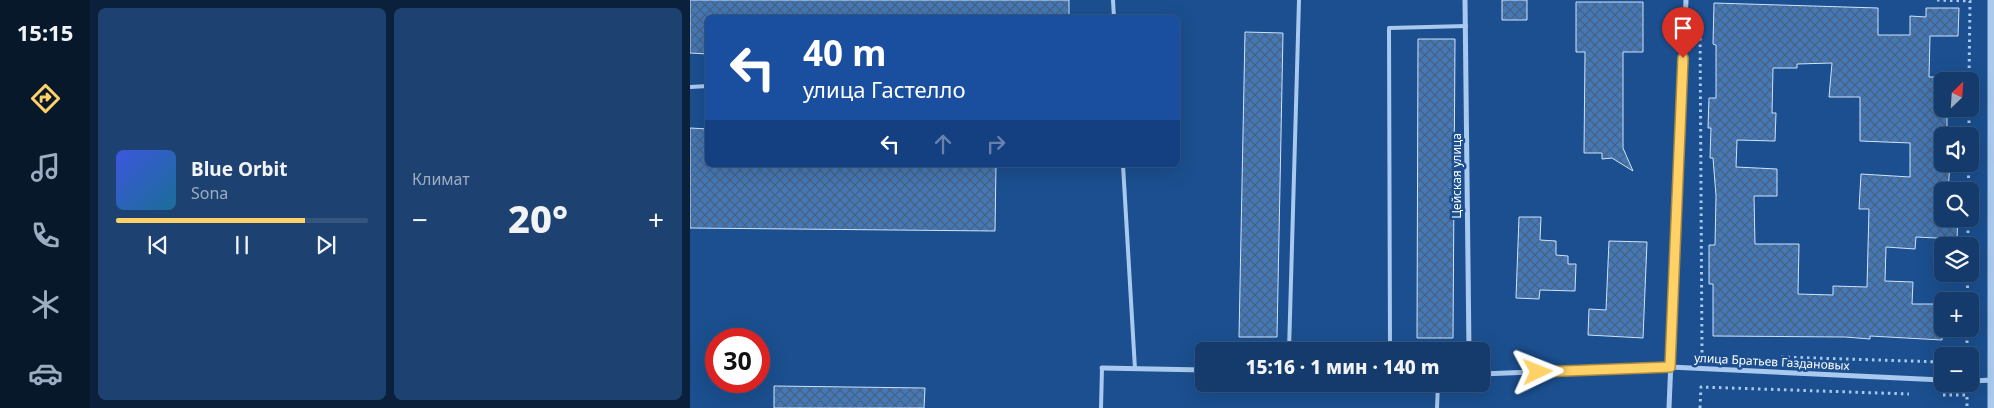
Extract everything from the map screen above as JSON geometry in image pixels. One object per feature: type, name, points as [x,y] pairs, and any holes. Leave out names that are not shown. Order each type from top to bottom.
[{"type":"street","name":"Цейская улица","points":[[1465,0],[1469,342]]},
{"type":"street","points":[[1669,408],[1686,0]]},
{"type":"street","points":[[1992,0],[1992,408]]},
{"type":"street","name":"улица Братьев Газдановых","points":[[1490,374],[1670,367],[1934,380]]},
{"type":"street","points":[[1102,368],[1195,370]]},
{"type":"street","points":[[1979,381],[1993,380]]},
{"type":"lane","points":[[1113,0],[1114,15]]},
{"type":"lane","points":[[1289,342],[1299,0]]},
{"type":"lane","points":[[1390,342],[1389,28],[1466,26]]},
{"type":"lane","points":[[690,87],[705,86]]},
{"type":"lane","points":[[1123,167],[1135,369]]},
{"type":"lane","points":[[1101,408],[1102,368]]},
{"type":"lane","points":[[1437,408],[1438,392]]},
{"type":"path","points":[[1937,0],[1970,1],[1970,72]]},
{"type":"path","points":[[1700,20],[1701,355],[1710,355]]},
{"type":"path","points":[[1778,357],[1934,362]]},
{"type":"path","points":[[1700,408],[1701,387],[1918,394]]},
{"type":"path","points":[[1938,394],[1967,395],[1967,408]]},
{"type":"building","points":[[690,0],[1069,0],[1069,15],[705,15],[705,54],[690,53]]},
{"type":"building","points":[[1502,0],[1527,0],[1527,20],[1502,20]]},
{"type":"building","points":[[1576,2],[1643,2],[1643,52],[1623,52],[1623,148],[1633,171],[1612,158],[1602,159],[1602,153],[1584,153],[1585,52],[1576,52]]},
{"type":"building","points":[[1714,3],[1878,8],[1878,35],[1910,35],[1910,16],[1926,17],[1926,8],[1959,8],[1958,36],[1930,36],[1929,77],[1934,77],[1934,118],[1947,118],[1947,127],[1934,127],[1934,172],[1949,172],[1949,182],[1934,182],[1934,227],[1958,227],[1957,237],[1916,237],[1915,249],[1886,247],[1885,281],[1913,282],[1912,304],[1934,304],[1934,337],[1942,337],[1942,340],[1870,336],[1870,339],[1845,337],[1713,336],[1713,284],[1709,284],[1709,245],[1715,245],[1716,196],[1713,158],[1710,158],[1711,128],[1708,128],[1709,98],[1716,98],[1716,45],[1713,44]],"holes":[[[1832,63],[1829,97],[1860,97],[1860,141],[1910,143],[1910,177],[1861,174],[1859,209],[1869,209],[1867,287],[1833,286],[1833,295],[1798,294],[1799,244],[1755,244],[1754,196],[1777,196],[1777,169],[1736,167],[1737,140],[1775,141],[1776,113],[1772,113],[1773,68],[1797,68],[1797,64]]]},
{"type":"building","points":[[1245,32],[1283,33],[1277,337],[1239,337]]},
{"type":"building","points":[[1418,39],[1455,39],[1453,338],[1417,338]]},
{"type":"building","points":[[690,128],[705,129],[705,167],[996,167],[995,231],[690,228]]},
{"type":"building","points":[[1519,217],[1541,217],[1540,240],[1556,241],[1556,255],[1568,256],[1568,264],[1576,264],[1575,291],[1540,290],[1539,299],[1516,298]]},
{"type":"building","points":[[1609,241],[1647,242],[1643,338],[1588,335],[1589,309],[1606,310]]},
{"type":"building","points":[[774,386],[925,388],[924,408],[774,408]]},
{"type":"route","points":[[1538,372],[1670,367],[1683,58]]}]
